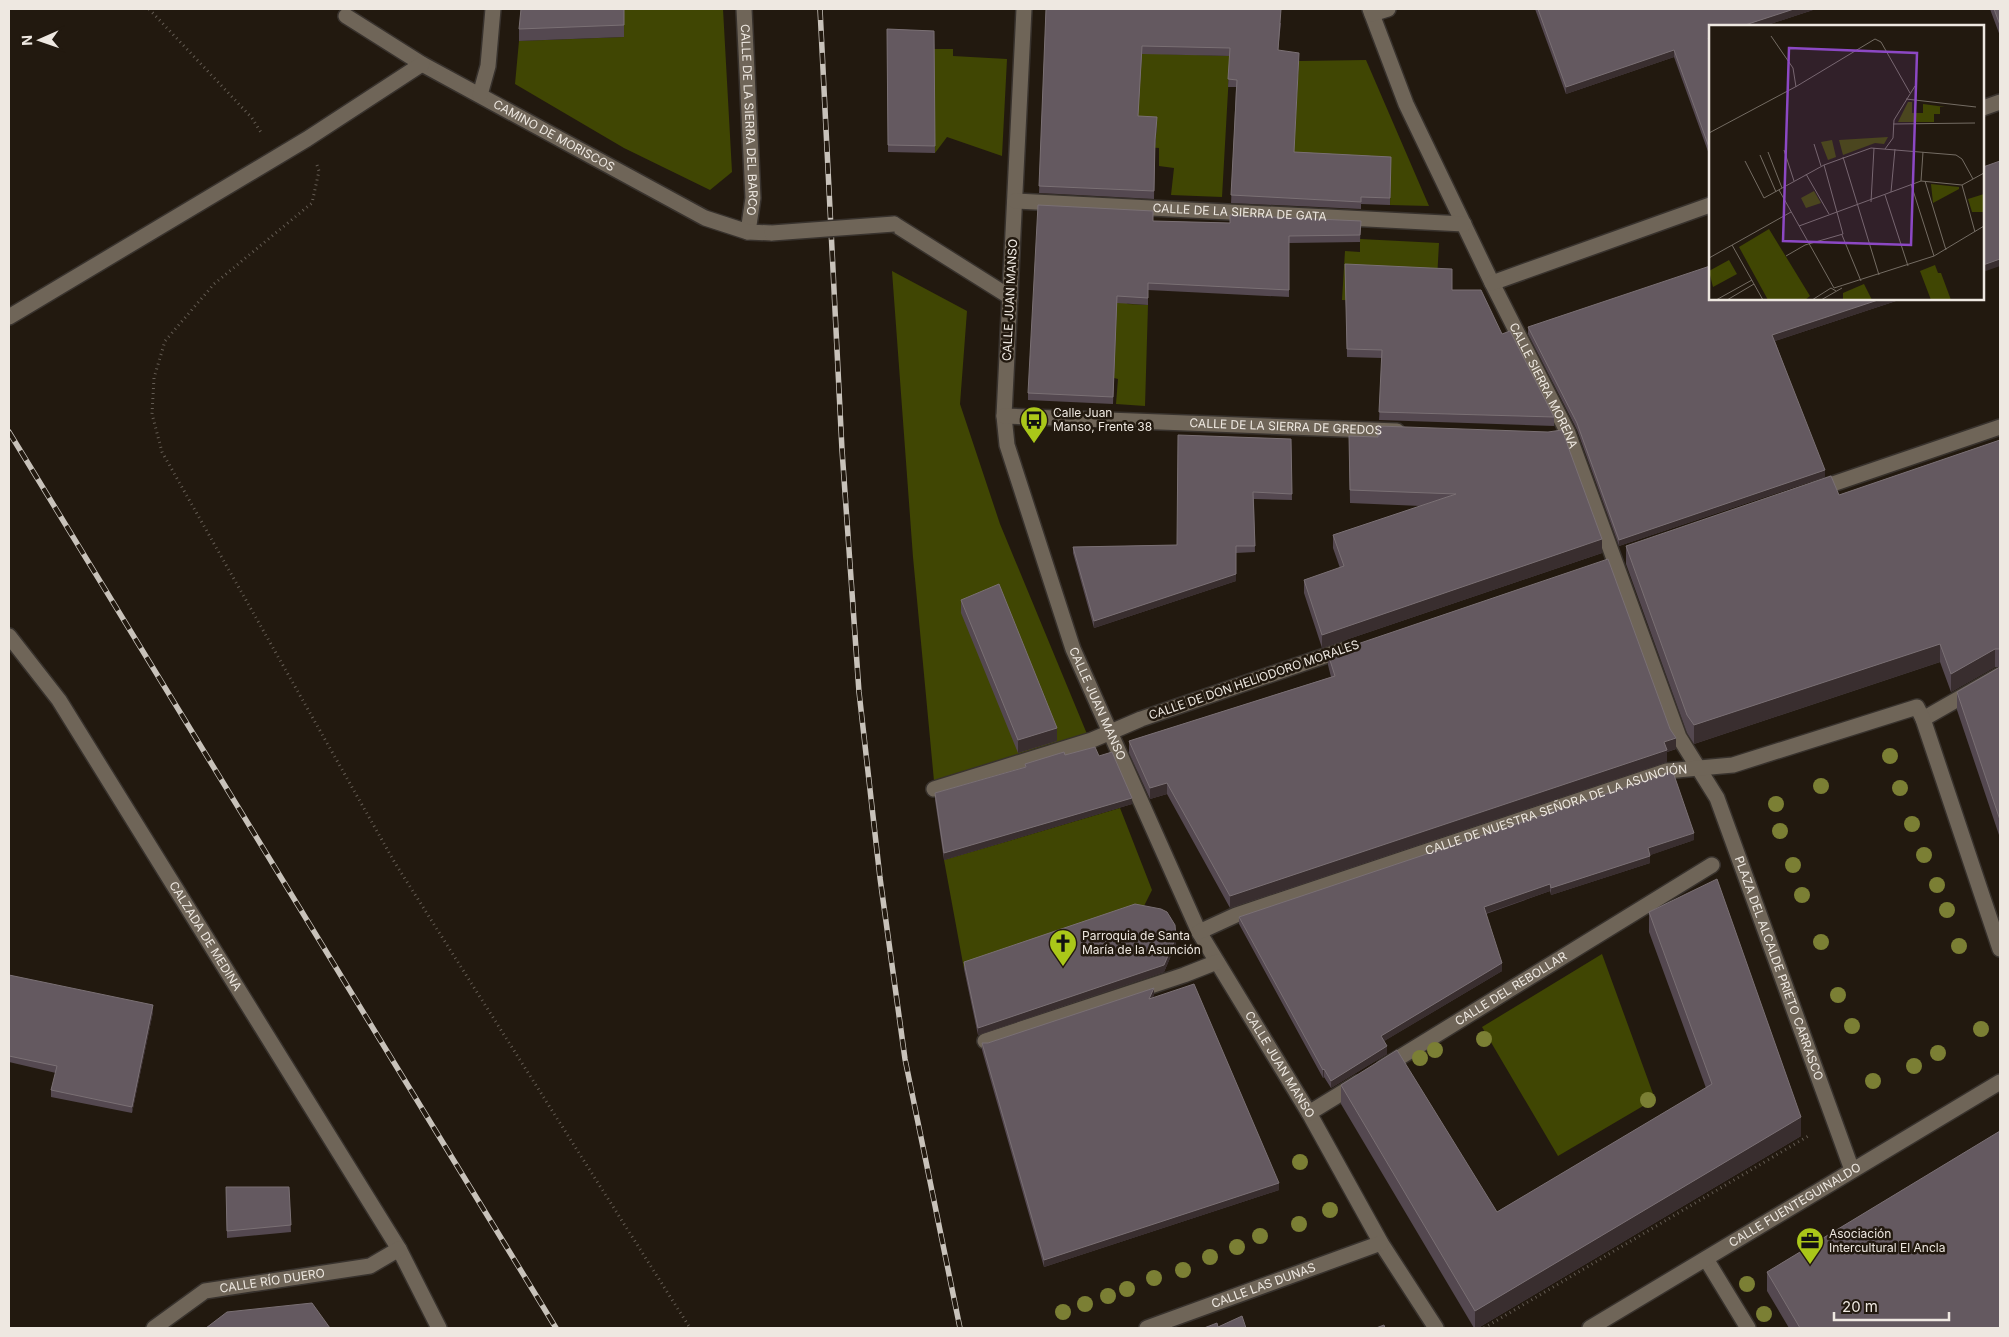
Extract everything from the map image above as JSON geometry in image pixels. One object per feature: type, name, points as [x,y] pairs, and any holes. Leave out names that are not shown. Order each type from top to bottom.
[{"type":"street","points":[[480,95],[488,66],[493,9]]},
{"type":"street","name":"CALLE DE LA SIERRA DEL BARCO","points":[[744,9],[753,198],[748,232]]},
{"type":"street","name":"CALLE JUAN MANSO","points":[[1024,9],[1004,416],[1007,446],[1073,649],[1109,734],[1199,932],[1309,1113],[1381,1243],[1436,1328]]},
{"type":"street","points":[[1371,11],[1388,9]]},
{"type":"street","name":"CALLE SIERRA MORENA","points":[[1371,11],[1406,104],[1492,283],[1561,434],[1607,560],[1679,737],[1700,769]]},
{"type":"street","name":"CAMINO DE MORISCOS","points":[[346,16],[422,64],[705,218],[748,232],[772,233],[894,224],[1010,297]]},
{"type":"street","points":[[9,318],[307,139],[422,64]]},
{"type":"street","points":[[1984,108],[2000,102]]},
{"type":"street","name":"CALLE DE LA SIERRA DE GATA","points":[[1015,201],[1464,224]]},
{"type":"street","points":[[1492,283],[1709,205]]},
{"type":"street","name":"CALLE DE LA SIERRA DE GREDOS","points":[[1004,416],[1408,431]]},
{"type":"street","points":[[1802,494],[2000,427]]},
{"type":"street","points":[[1607,560],[1632,552]]},
{"type":"street","name":"CALZADA DE MEDINA","points":[[9,636],[59,700],[397,1246],[439,1328]]},
{"type":"street","name":"CALLE DE DON HELIODORO MORALES","points":[[934,789],[1109,734],[1140,719],[1358,645]]},
{"type":"street","name":"CALLE DE NUESTRA SEÑORA DE LA ASUNCIÓN","points":[[1199,932],[1236,915],[1666,771],[1733,765],[1920,713],[2000,676]]},
{"type":"street","points":[[1920,713],[2000,949]]},
{"type":"street","name":"PLAZA DEL ALCALDE PRIETO CARRASCO","points":[[1700,769],[1717,798],[1852,1170]]},
{"type":"street","name":"CALLE DEL REBOLLAR","points":[[1309,1113],[1712,865]]},
{"type":"street","points":[[985,1041],[1184,976],[1217,962]]},
{"type":"street","name":"CALLE FUENTEGUINALDO","points":[[1590,1328],[1606,1324],[1706,1259],[2000,1082]]},
{"type":"street","name":"CALLE LAS DUNAS","points":[[1147,1328],[1381,1243]]},
{"type":"street","name":"CALLE RÍO DUERO","points":[[154,1328],[205,1291],[370,1266],[397,1246]]},
{"type":"street","points":[[1706,1259],[1748,1328]]},
{"type":"path","points":[[149,9],[252,118],[277,157]]},
{"type":"path","points":[[307,139],[319,171],[312,203],[214,284],[165,341],[154,378],[152,414],[162,452],[395,863],[690,1328]]},
{"type":"path","points":[[1484,1328],[1810,1136]]},
{"type":"green space","points":[[624,9],[723,9],[732,172],[710,190],[624,148],[515,84],[519,41],[624,37]]},
{"type":"green space","points":[[1143,48],[1162,54],[1230,56],[1222,197],[1171,195],[1174,168],[1159,166],[1159,148],[1129,146],[1101,122]]},
{"type":"green space","points":[[934,49],[953,49],[953,56],[1007,59],[1002,156],[947,137],[935,153]]},
{"type":"green space","points":[[1366,60],[1429,206],[1390,205],[1391,165],[1291,200],[1299,61]]},
{"type":"green space","points":[[1360,239],[1439,243],[1434,335],[1372,301],[1342,300],[1345,251],[1360,252]]},
{"type":"green space","points":[[892,271],[967,311],[960,404],[1000,524],[1087,734],[934,781],[913,557]]},
{"type":"green space","points":[[1117,297],[1128,304],[1148,305],[1145,406],[1116,404],[1118,379],[1114,378]]},
{"type":"green space","points":[[1120,808],[1152,890],[1143,908],[964,969],[944,860]]},
{"type":"green space","points":[[1602,954],[1655,1099],[1558,1156],[1482,1027]]},
{"type":"building","points":[[521,9],[624,9],[624,25],[519,29]]},
{"type":"building","points":[[1046,9],[1281,9],[1278,50],[1299,53],[1294,152],[1391,157],[1390,198],[1361,197],[1361,202],[1231,195],[1237,80],[1228,79],[1230,48],[1142,46],[1138,116],[1157,117],[1154,191],[1039,186]]},
{"type":"building","points":[[1538,9],[1794,9],[1745,25],[1709,25],[1709,147],[1674,50],[1566,87]]},
{"type":"building","points":[[1994,9],[2000,9],[2000,25]]},
{"type":"building","points":[[887,29],[934,31],[935,146],[888,145]]},
{"type":"building","points":[[2000,161],[2000,259],[1984,265],[1984,167]]},
{"type":"building","points":[[1038,205],[1153,211],[1153,221],[1230,223],[1230,215],[1361,221],[1360,235],[1289,236],[1289,290],[1148,283],[1148,298],[1117,296],[1113,397],[1028,393]]},
{"type":"building","points":[[1345,264],[1452,269],[1452,290],[1481,290],[1502,334],[1510,331],[1554,417],[1379,412],[1382,350],[1347,349]]},
{"type":"building","points":[[1709,266],[1709,300],[1878,300],[1772,335],[1825,470],[1619,540],[1577,423],[1528,327]]},
{"type":"building","points":[[1378,426],[1548,432],[1562,430],[1602,539],[1322,635],[1304,580],[1344,566],[1333,535],[1456,494],[1350,490],[1349,436],[1378,437]]},
{"type":"building","points":[[1178,435],[1291,439],[1292,494],[1253,492],[1255,546],[1236,546],[1236,574],[1094,621],[1073,547],[1177,545]]},
{"type":"building","points":[[2000,440],[2000,649],[1995,649],[1951,674],[1940,644],[1694,725],[1687,715],[1626,546],[1831,476],[1839,495]]},
{"type":"building","points":[[1608,559],[1670,729],[1676,738],[1664,742],[1667,750],[1230,896],[1167,783],[1150,788],[1129,741],[1335,676],[1328,654]]},
{"type":"building","points":[[999,584],[1057,728],[1018,740],[961,600]]},
{"type":"building","points":[[2000,667],[2000,820],[1957,692]]},
{"type":"building","points":[[1095,747],[1099,756],[1112,752],[1132,798],[944,853],[935,793],[1026,767],[1025,764],[1064,752],[1065,755]]},
{"type":"building","points":[[1673,772],[1694,833],[1648,848],[1650,856],[1551,888],[1550,884],[1484,907],[1502,963],[1381,1036],[1387,1046],[1331,1081],[1323,1070],[1239,917]]},
{"type":"building","points":[[1717,879],[1801,1117],[1475,1311],[1341,1085],[1397,1050],[1497,1212],[1712,1084],[1649,912]]},
{"type":"building","name":"Parroquia de Santa María de la Asunción","points":[[1135,904],[1167,912],[1175,925],[1176,937],[1164,965],[978,1028],[964,962]]},
{"type":"building","points":[[9,975],[153,1005],[132,1107],[51,1090],[57,1066],[9,1056]]},
{"type":"building","points":[[1194,984],[1279,1183],[1044,1260],[982,1043],[988,1043],[1154,988],[1149,999]]},
{"type":"building","points":[[2000,1131],[2000,1328],[1800,1328],[1767,1272]]},
{"type":"building","points":[[226,1187],[289,1187],[291,1225],[227,1231]]},
{"type":"building","points":[[312,1303],[330,1328],[206,1328],[227,1312]]},
{"type":"building","points":[[1242,1316],[1246,1328],[1204,1328],[1217,1323],[1218,1327]]},
{"type":"railway","points":[[820,9],[842,450],[859,692],[880,878],[905,1059],[960,1328]]},
{"type":"railway","points":[[9,432],[556,1328]]},
{"type":"place","name":"Calle Juan Manso, Frente 38","points":[[1034,444]]},
{"type":"place","name":"Parroquia de Santa María de la Asunción","points":[[1063,967]]},
{"type":"place","name":"Asociación Intercultural El Ancla","points":[[1810,1265]]}]
